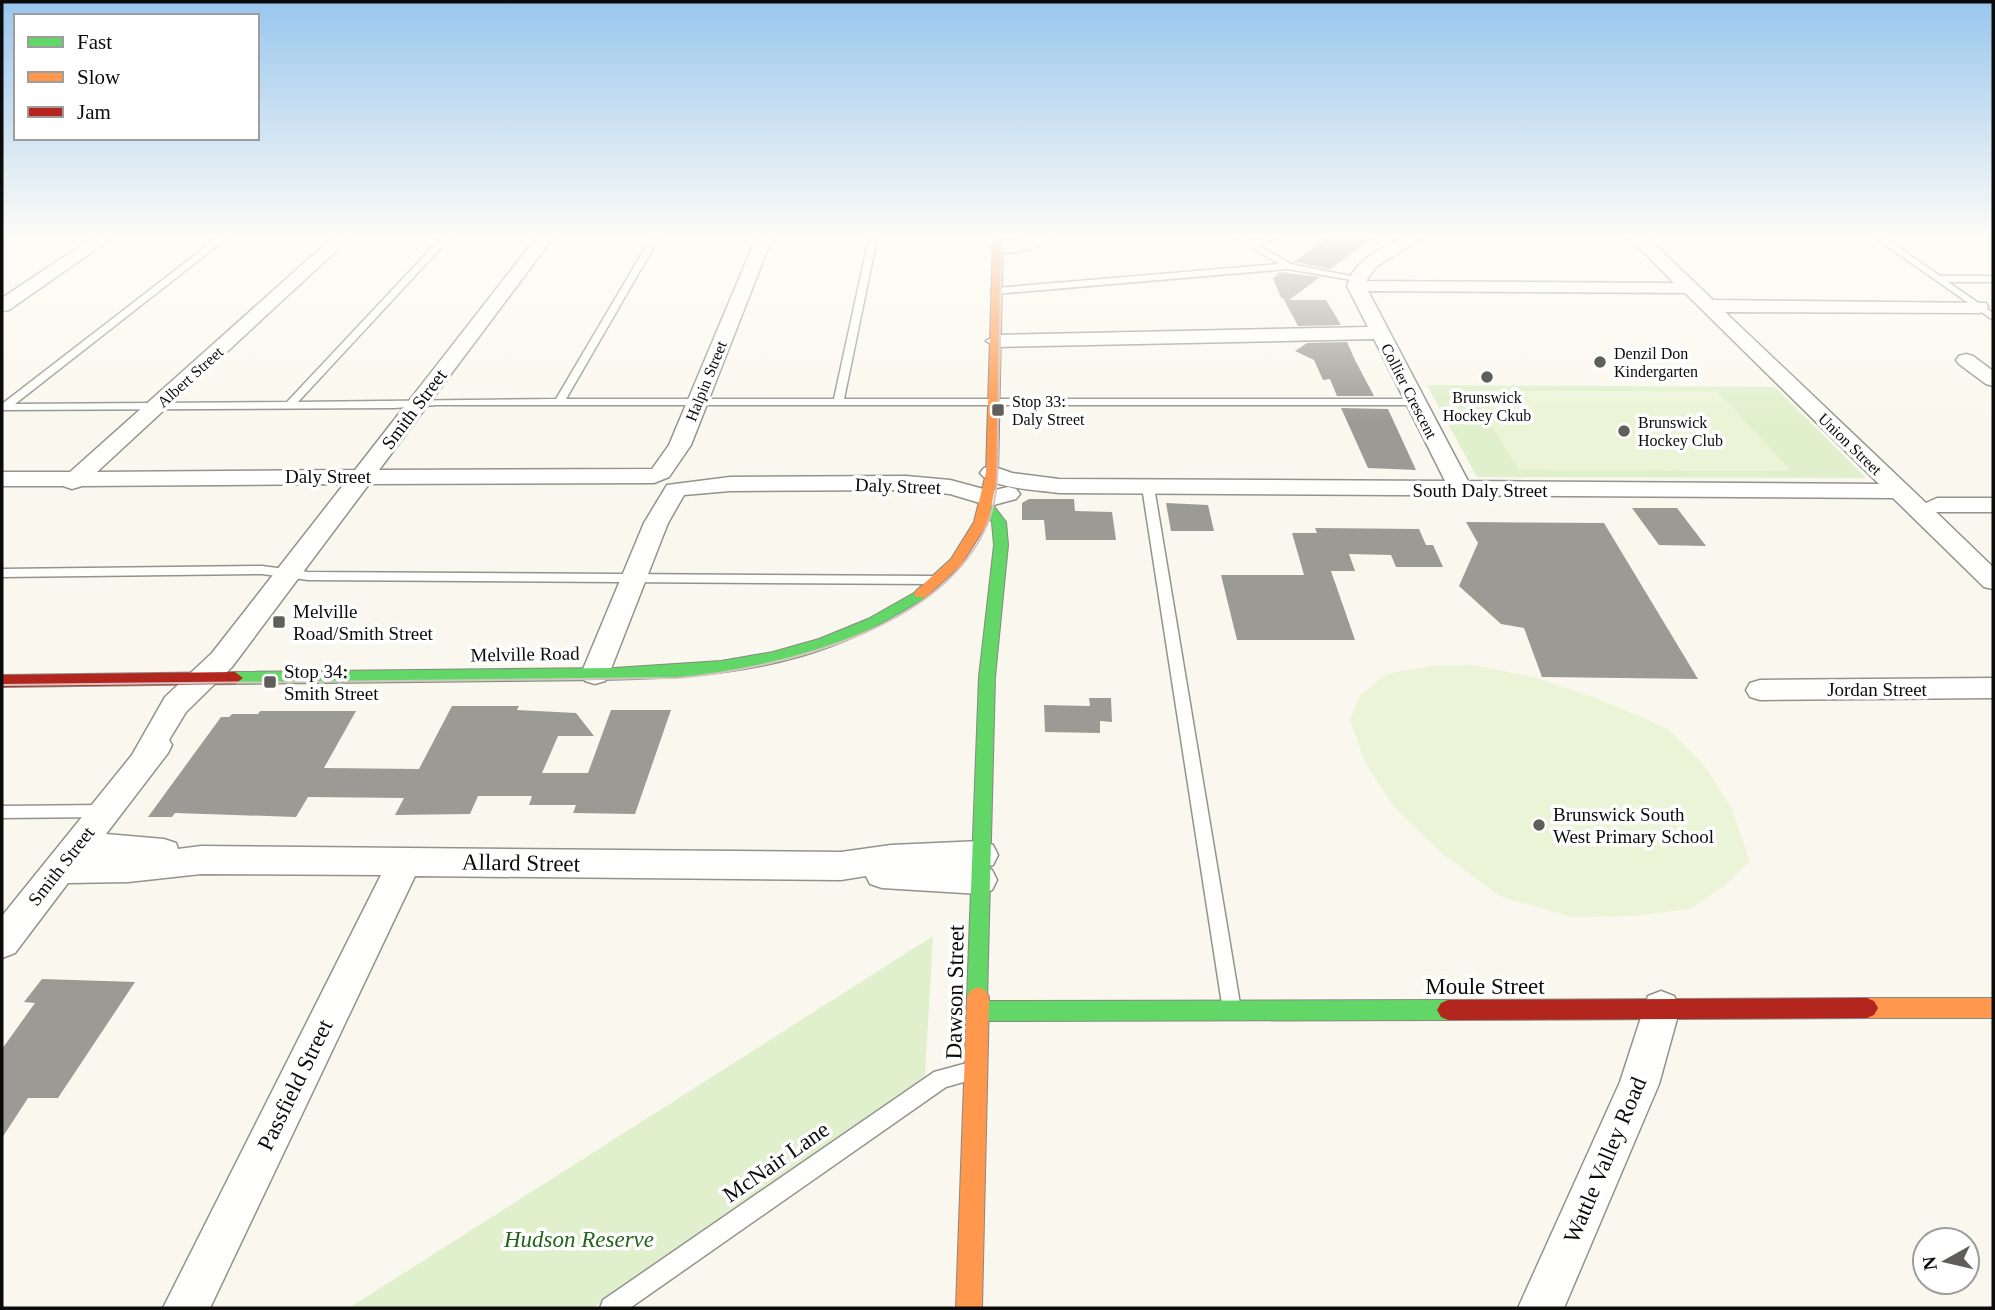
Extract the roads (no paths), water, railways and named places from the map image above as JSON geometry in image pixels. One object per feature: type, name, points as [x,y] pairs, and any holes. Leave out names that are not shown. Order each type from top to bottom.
[{"type":"main road","points":[[994,402],[996,299]]},
{"type":"main road","name":"Dawson Street","points":[[969,1308],[987,677],[1001,545],[999,522],[989,504],[994,402]]},
{"type":"main road","name":"Melville Road","points":[[2,681],[595,674],[717,670],[808,650],[874,622],[957,571],[989,504]]},
{"type":"main road","name":"Dawson Street","points":[[977,607],[987,677]]},
{"type":"main road","name":"Moule Street","points":[[977,1010],[1993,1008]]},
{"type":"street","name":"Albert Street","points":[[72,482],[275,299]]},
{"type":"street","name":"Smith Street","points":[[2,943],[146,757],[198,703],[208,689],[206,678],[498,299]]},
{"type":"street","name":"Halpin Street","points":[[595,674],[656,523],[680,445],[739,299]]},
{"type":"street","name":"Collier Crescent","points":[[1365,299],[1461,490]]},
{"type":"street","name":"Union Street","points":[[1706,299],[1993,558]]},
{"type":"street","name":"Union Street","points":[[1710,299],[1993,581]]},
{"type":"street","points":[[1716,306],[1986,312]]},
{"type":"street","points":[[996,341],[1380,333]]},
{"type":"street","points":[[1966,359],[1993,380]]},
{"type":"street","name":"South Daly Street","points":[[992,467],[1008,479],[1059,486],[1900,491]]},
{"type":"street","name":"Daly Street","points":[[2,479],[72,482],[360,480],[604,484],[767,477],[949,475],[992,467]]},
{"type":"street","name":"Daly Street","points":[[668,481],[715,484],[914,485],[972,491],[989,504]]},
{"type":"street","name":"Daly Street","points":[[2,487],[72,482]]},
{"type":"street","name":"South Daly Street","points":[[989,504],[1019,491],[1059,486]]},
{"type":"street","points":[[1937,505],[1993,505]]},
{"type":"street","name":"Jordan Street","points":[[1760,690],[1993,688]]},
{"type":"street","name":"Allard Street","points":[[68,858],[128,868],[201,860],[841,866],[888,875],[981,868]]},
{"type":"street","name":"Passfield Street","points":[[186,1308],[405,861]]},
{"type":"street","name":"Wattle Valley Road","points":[[1541,1308],[1639,1084],[1661,1008]]},
{"type":"lane","points":[[144,299],[4,407],[559,402],[1416,402]]},
{"type":"lane","points":[[290,405],[389,299]]},
{"type":"lane","points":[[559,402],[619,299]]},
{"type":"lane","points":[[838,403],[860,299]]},
{"type":"lane","points":[[1967,299],[1986,312]]},
{"type":"lane","points":[[1148,487],[1231,1009]]},
{"type":"lane","points":[[2,573],[262,570],[308,576],[939,580]]},
{"type":"lane","points":[[2,812],[105,811]]},
{"type":"lane","name":"McNair Lane","points":[[611,1308],[941,1079],[976,1070]]},
{"type":"tram line","points":[[2,685],[677,678],[765,664],[812,652],[859,635],[903,613],[941,586],[971,553],[991,514],[998,469],[1001,299]]},
{"type":"place","name":"Denzil Don Kindergarten","points":[[1600,362]]},
{"type":"place","name":"Brunswick Hockey Ckub","points":[[1487,377]]},
{"type":"place","name":"Stop 33: Daly Street","points":[[998,410]]},
{"type":"place","name":"Brunswick Hockey Club","points":[[1624,431]]},
{"type":"place","name":"Melville Road/Smith Street","points":[[279,622]]},
{"type":"place","name":"Stop 34: Smith Street","points":[[270,682]]},
{"type":"place","name":"Brunswick South West Primary School","points":[[1539,825]]},
{"type":"park label","name":"Hudson Reserve","points":[[579,1239]]}]
